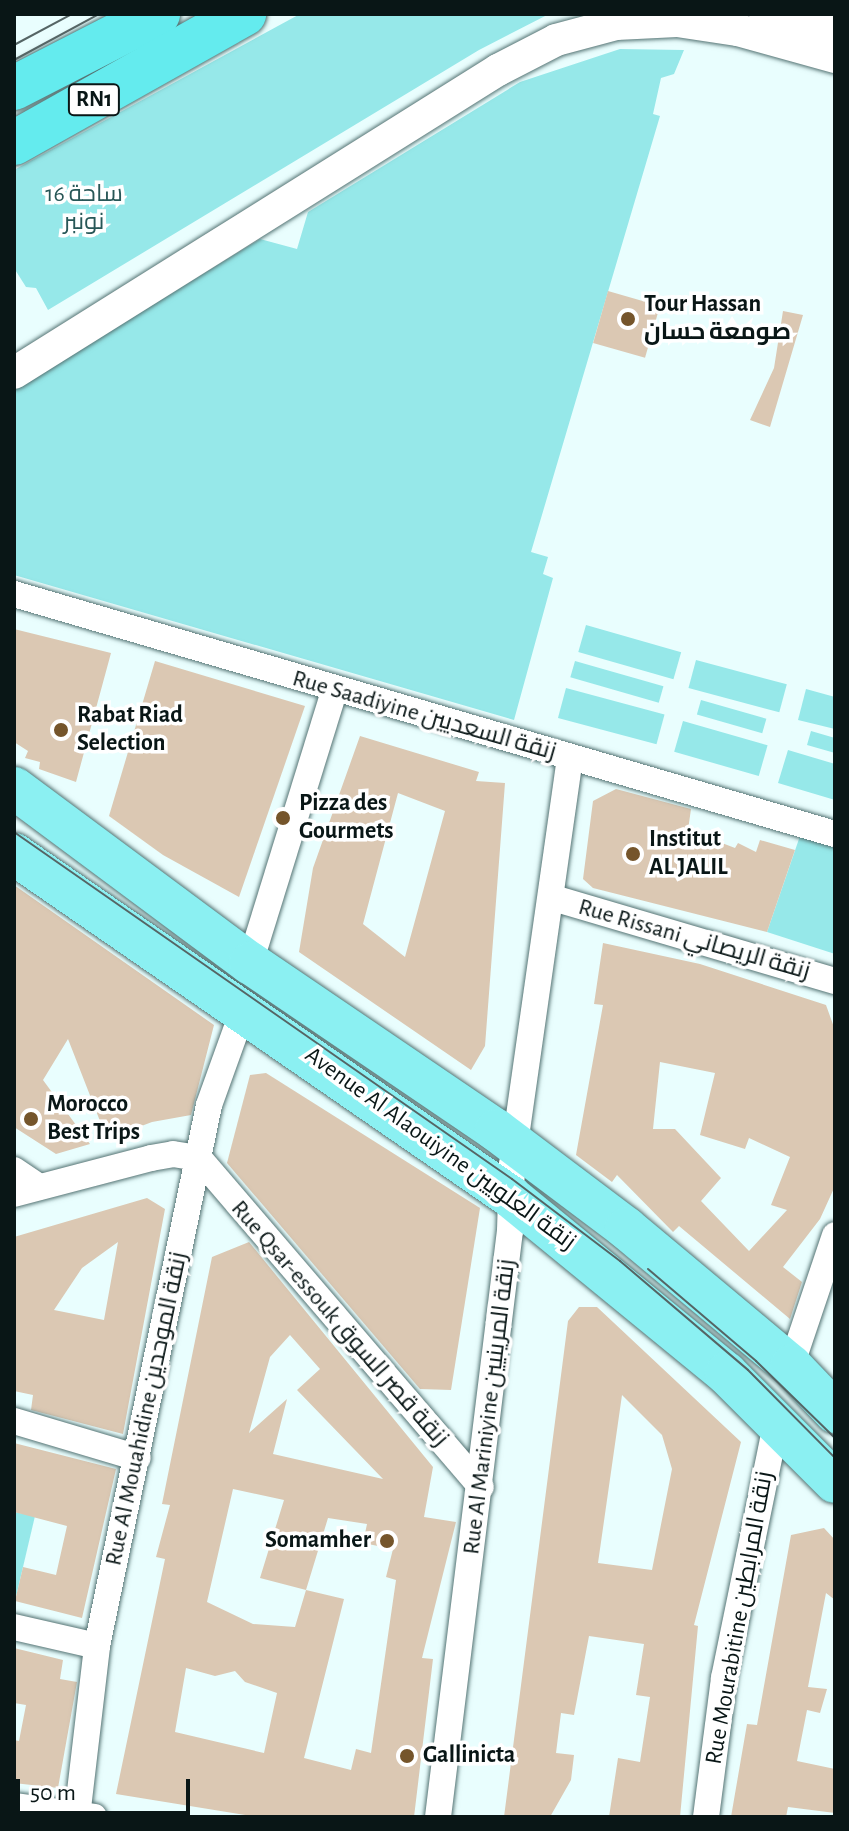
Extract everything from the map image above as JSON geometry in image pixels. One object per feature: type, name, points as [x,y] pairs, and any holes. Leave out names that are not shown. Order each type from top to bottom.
[{"type":"highway","name":"RN1","points":[[14,143],[244,14]]},
{"type":"highway","name":"RN1","points":[[14,88],[152,17]]},
{"type":"highway","points":[[14,105],[121,45],[152,17]]},
{"type":"highway","points":[[14,121],[131,59],[173,56]]},
{"type":"main road","name":"Avenue Al Alaouiyine زنقة العلويين","points":[[14,788],[250,963],[515,1145],[667,1260],[791,1366],[835,1412]]},
{"type":"main road","name":"Avenue Al Alaouiyine زنقة العلويين","points":[[14,854],[244,1008],[511,1197],[638,1296],[777,1420],[835,1482]]},
{"type":"street","points":[[14,350],[489,55],[578,14]]},
{"type":"street","points":[[765,14],[835,31]]},
{"type":"street","points":[[14,373],[498,70],[556,40],[616,24],[677,21],[738,30],[835,57]]},
{"type":"street","name":"Rue Saadiyine زنقة السعديين","points":[[14,594],[835,834]]},
{"type":"street","points":[[250,963],[335,689]]},
{"type":"street","name":"Rue Al Mariniyine زنقة المرينيين","points":[[438,1817],[481,1487],[515,1145],[553,898],[570,758]]},
{"type":"street","name":"Rue Rissani زنقة الريصاني","points":[[553,898],[835,981]]},
{"type":"street","name":"Rue Al Mouahidine زنقة الموحدين","points":[[83,1816],[97,1646],[209,1105],[244,1008]]},
{"type":"street","points":[[14,1170],[26,1190],[173,1154],[199,1158]]},
{"type":"street","name":"Rue Qsar-essouk زنقة قصر السوق","points":[[199,1158],[481,1487]]},
{"type":"street","points":[[791,1366],[835,1235]]},
{"type":"street","name":"Rue Mourabitine زنقة المرابطين","points":[[706,1817],[724,1678],[777,1420]]},
{"type":"street","points":[[14,1421],[138,1458]]},
{"type":"street","points":[[14,1627],[97,1646]]},
{"type":"street","points":[[14,1806],[83,1816]]},
{"type":"green space","name":"ساحة 16 نونبر","points":[[300,14],[549,14],[479,50],[48,310],[36,288],[26,287],[14,268],[14,170]]},
{"type":"green space","points":[[620,49],[684,50],[674,74],[661,78],[653,114],[660,116],[531,552],[548,557],[543,574],[553,578],[514,720],[14,575],[14,390],[260,239],[297,249],[308,212],[520,82]]},
{"type":"green space","points":[[586,625],[681,652],[673,679],[578,652]]},
{"type":"green space","points":[[696,660],[787,684],[779,712],[688,688]]},
{"type":"green space","points":[[575,661],[663,686],[659,703],[570,677]]},
{"type":"green space","points":[[566,688],[665,714],[657,744],[558,718]]},
{"type":"green space","points":[[806,689],[835,697],[835,729],[798,720]]},
{"type":"green space","points":[[701,700],[766,719],[762,733],[697,714]]},
{"type":"green space","points":[[683,721],[768,745],[759,776],[674,752]]},
{"type":"green space","points":[[811,731],[835,738],[835,753],[807,745]]},
{"type":"green space","points":[[788,750],[835,764],[835,800],[778,783]]},
{"type":"green space","points":[[801,833],[835,843],[835,954],[767,932]]},
{"type":"green space","points":[[14,1512],[35,1516],[15,1601],[14,1601]]},
{"type":"building","name":"Tour Hassan صومعة حسان","points":[[608,291],[660,306],[645,358],[593,343]]},
{"type":"building","points":[[783,311],[803,315],[770,427],[750,420],[774,368]]},
{"type":"building","points":[[14,629],[111,653],[76,782],[39,769],[40,762],[25,758],[28,751],[14,742]]},
{"type":"building","points":[[155,661],[305,706],[239,897],[163,855],[109,816]]},
{"type":"building","points":[[360,736],[479,772],[476,781],[505,783],[485,1046],[471,1070],[299,952],[313,868]],"holes":[[[398,793],[445,811],[405,957],[363,924]]]},
{"type":"building","points":[[616,789],[691,809],[688,830],[735,848],[738,843],[756,852],[760,840],[795,850],[767,932],[593,888],[583,879],[593,801]]},
{"type":"building","points":[[14,885],[214,1025],[191,1115],[152,1122],[107,1139],[68,1039],[43,1080],[90,1144],[56,1154],[14,1127]]},
{"type":"building","points":[[603,943],[700,964],[826,1005],[835,1030],[835,1186],[820,1219],[783,1267],[802,1282],[790,1319],[679,1226],[673,1232],[617,1175],[612,1182],[576,1155],[603,1005],[594,1004]],"holes":[[[660,1062],[715,1073],[700,1135],[745,1149],[749,1138],[790,1157],[771,1205],[787,1210],[749,1251],[701,1201],[721,1178],[675,1129],[653,1129]]]},
{"type":"building","points":[[266,1073],[480,1208],[451,1390],[420,1389],[227,1163],[250,1075]]},
{"type":"building","points":[[147,1198],[165,1209],[123,1434],[31,1410],[33,1395],[14,1391],[14,1237]],"holes":[[[118,1242],[104,1320],[54,1310],[82,1268]]]},
{"type":"building","points":[[249,1242],[433,1467],[424,1517],[456,1522],[422,1658],[433,1659],[414,1817],[257,1817],[116,1794],[165,1559],[156,1557],[170,1505],[162,1504],[212,1257]],"holes":[[[290,1335],[320,1369],[297,1390],[383,1479],[273,1454],[287,1399],[249,1433],[270,1357]],[[233,1489],[284,1500],[260,1578],[306,1590],[295,1627],[253,1624],[207,1602]],[[328,1518],[367,1524],[363,1543],[393,1549],[386,1577],[396,1580],[371,1753],[356,1749],[351,1770],[304,1758],[344,1599],[306,1590]],[[186,1668],[215,1676],[235,1671],[245,1682],[277,1693],[264,1753],[175,1732]]]},
{"type":"building","points":[[579,1307],[597,1307],[741,1442],[694,1625],[698,1626],[680,1817],[609,1817],[618,1758],[640,1762],[650,1697],[636,1695],[644,1644],[589,1636],[574,1715],[561,1713],[556,1753],[574,1755],[571,1780],[550,1817],[504,1817],[568,1321]],"holes":[[[622,1395],[662,1435],[672,1469],[652,1570],[598,1563]]]},
{"type":"building","points":[[14,1443],[116,1469],[82,1618],[15,1601],[23,1567],[56,1575],[67,1526],[14,1512]]},
{"type":"building","points":[[824,1528],[835,1540],[835,1600],[826,1593],[808,1687],[827,1689],[820,1713],[807,1710],[797,1761],[835,1769],[835,1813],[788,1807],[786,1817],[731,1817],[747,1724],[757,1725],[791,1535]]},
{"type":"building","points":[[14,1648],[63,1660],[60,1679],[77,1682],[58,1788],[14,1783],[14,1740],[19,1741],[26,1705],[14,1703]]},
{"type":"tram line","points":[[14,45],[72,14]]},
{"type":"tram line","points":[[14,60],[99,14]]},
{"type":"tram line","points":[[14,832],[512,1179],[620,1261],[748,1370],[835,1458]]},
{"type":"tram line","points":[[648,1269],[756,1361],[835,1438]]},
{"type":"place","name":"Tour Hassan صومعة حسان","points":[[628,319]]},
{"type":"place","name":"Rabat Riad Selection","points":[[61,730]]},
{"type":"place","name":"Pizza des Gourmets","points":[[283,818]]},
{"type":"place","name":"Institut AL JALIL","points":[[633,854]]},
{"type":"place","name":"Morocco Best Trips","points":[[31,1119]]},
{"type":"place","name":"Somamher","points":[[387,1541]]},
{"type":"place","name":"Gallinicta","points":[[407,1756]]}]
